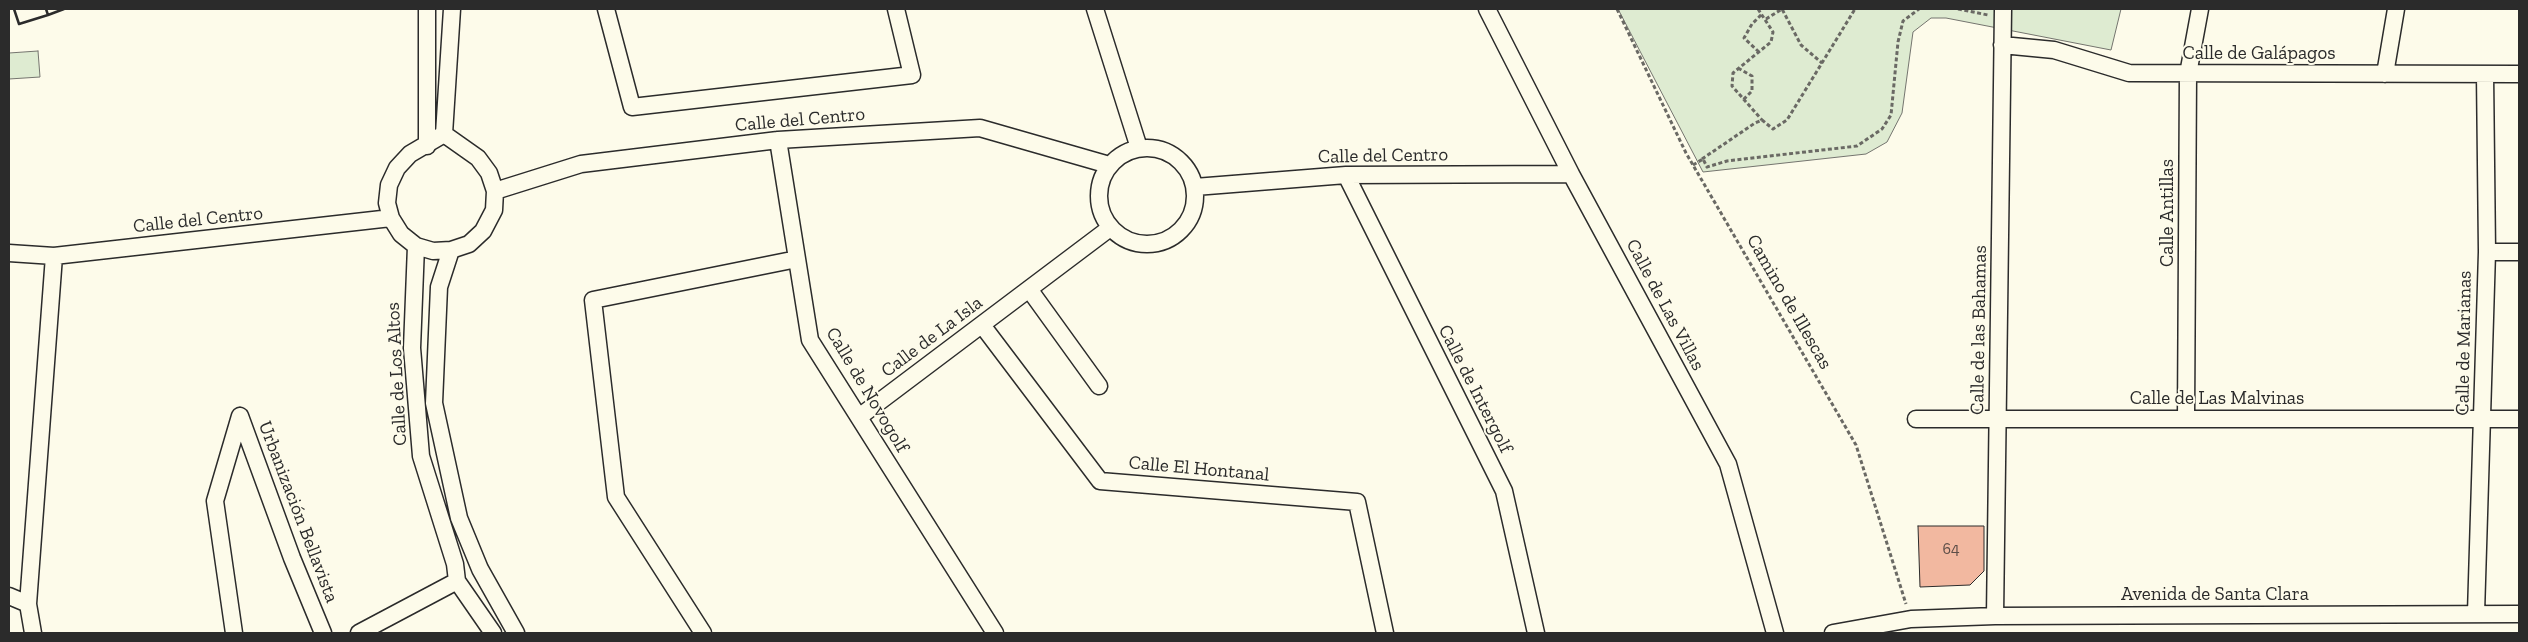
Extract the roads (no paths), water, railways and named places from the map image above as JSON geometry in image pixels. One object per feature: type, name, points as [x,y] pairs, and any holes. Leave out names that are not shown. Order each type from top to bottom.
[{"type":"street","points":[[426,146],[427,9]]},
{"type":"street","points":[[444,134],[452,9]]},
{"type":"street","points":[[606,9],[632,108],[912,75],[896,9]]},
{"type":"street","points":[[1095,9],[1139,148]]},
{"type":"street","name":"Calle de Las Villas","points":[[1487,9],[1571,174],[1728,464],[1775,633]]},
{"type":"street","name":"Calle Antillas","points":[[2186,419],[2188,74],[2200,9]]},
{"type":"street","points":[[2385,74],[2396,9]]},
{"type":"street","name":"Calle de las Bahamas","points":[[1995,616],[2003,13]]},
{"type":"street","name":"Calle de Galápagos","points":[[2002,44],[2054,50],[2129,73],[2519,74]]},
{"type":"street","name":"Calle de Marianas","points":[[2476,613],[2486,252],[2485,74]]},
{"type":"street","name":"Calle del Centro","points":[[494,191],[581,164],[778,140],[980,128],[1109,165]]},
{"type":"street","points":[[444,134],[478,158],[489,173],[494,191],[494,210],[483,231],[469,244],[451,250],[433,251],[416,246],[401,234],[391,218],[387,203],[389,185],[396,168],[410,154],[444,134]]},
{"type":"street","name":"Calle de Novogolf","points":[[778,140],[810,340],[995,633]]},
{"type":"street","points":[[1139,148],[1156,148],[1172,154],[1185,165],[1195,187],[1195,204],[1190,220],[1176,236],[1160,243],[1144,245],[1127,241],[1110,228],[1101,214],[1098,197],[1100,180],[1109,165],[1123,153],[1139,148]]},
{"type":"street","name":"Calle del Centro","points":[[1195,187],[1346,175],[1571,174]]},
{"type":"street","name":"Calle de Intergolf","points":[[1346,175],[1504,491],[1536,633]]},
{"type":"street","name":"Calle del Centro","points":[[9,253],[54,256],[391,218]]},
{"type":"street","name":"Calle de La Isla","points":[[859,417],[1110,228]]},
{"type":"street","name":"Calle de Los Altos","points":[[416,246],[412,348],[421,456],[455,564],[458,581],[493,633]]},
{"type":"street","name":"Calle de Los Altos","points":[[451,250],[439,287],[434,403],[459,518],[480,570],[516,633]]},
{"type":"street","points":[[2486,252],[2519,252]]},
{"type":"street","points":[[33,633],[28,604],[54,256]]},
{"type":"street","points":[[703,633],[616,496],[593,300],[797,259]]},
{"type":"street","points":[[1029,289],[1099,386]]},
{"type":"street","name":"Calle El Hontanal","points":[[982,324],[1100,482],[1357,502],[1385,633]]},
{"type":"street","name":"Urbanización Bellavista","points":[[234,633],[215,501],[240,416],[292,558],[323,633]]},
{"type":"street","name":"Calle de Las Malvinas","points":[[1916,419],[2519,419]]},
{"type":"street","points":[[359,633],[458,581]]},
{"type":"street","points":[[9,596],[28,604]]},
{"type":"street","name":"Avenida de Santa Clara","points":[[1833,633],[1995,616],[2519,614]]}]
